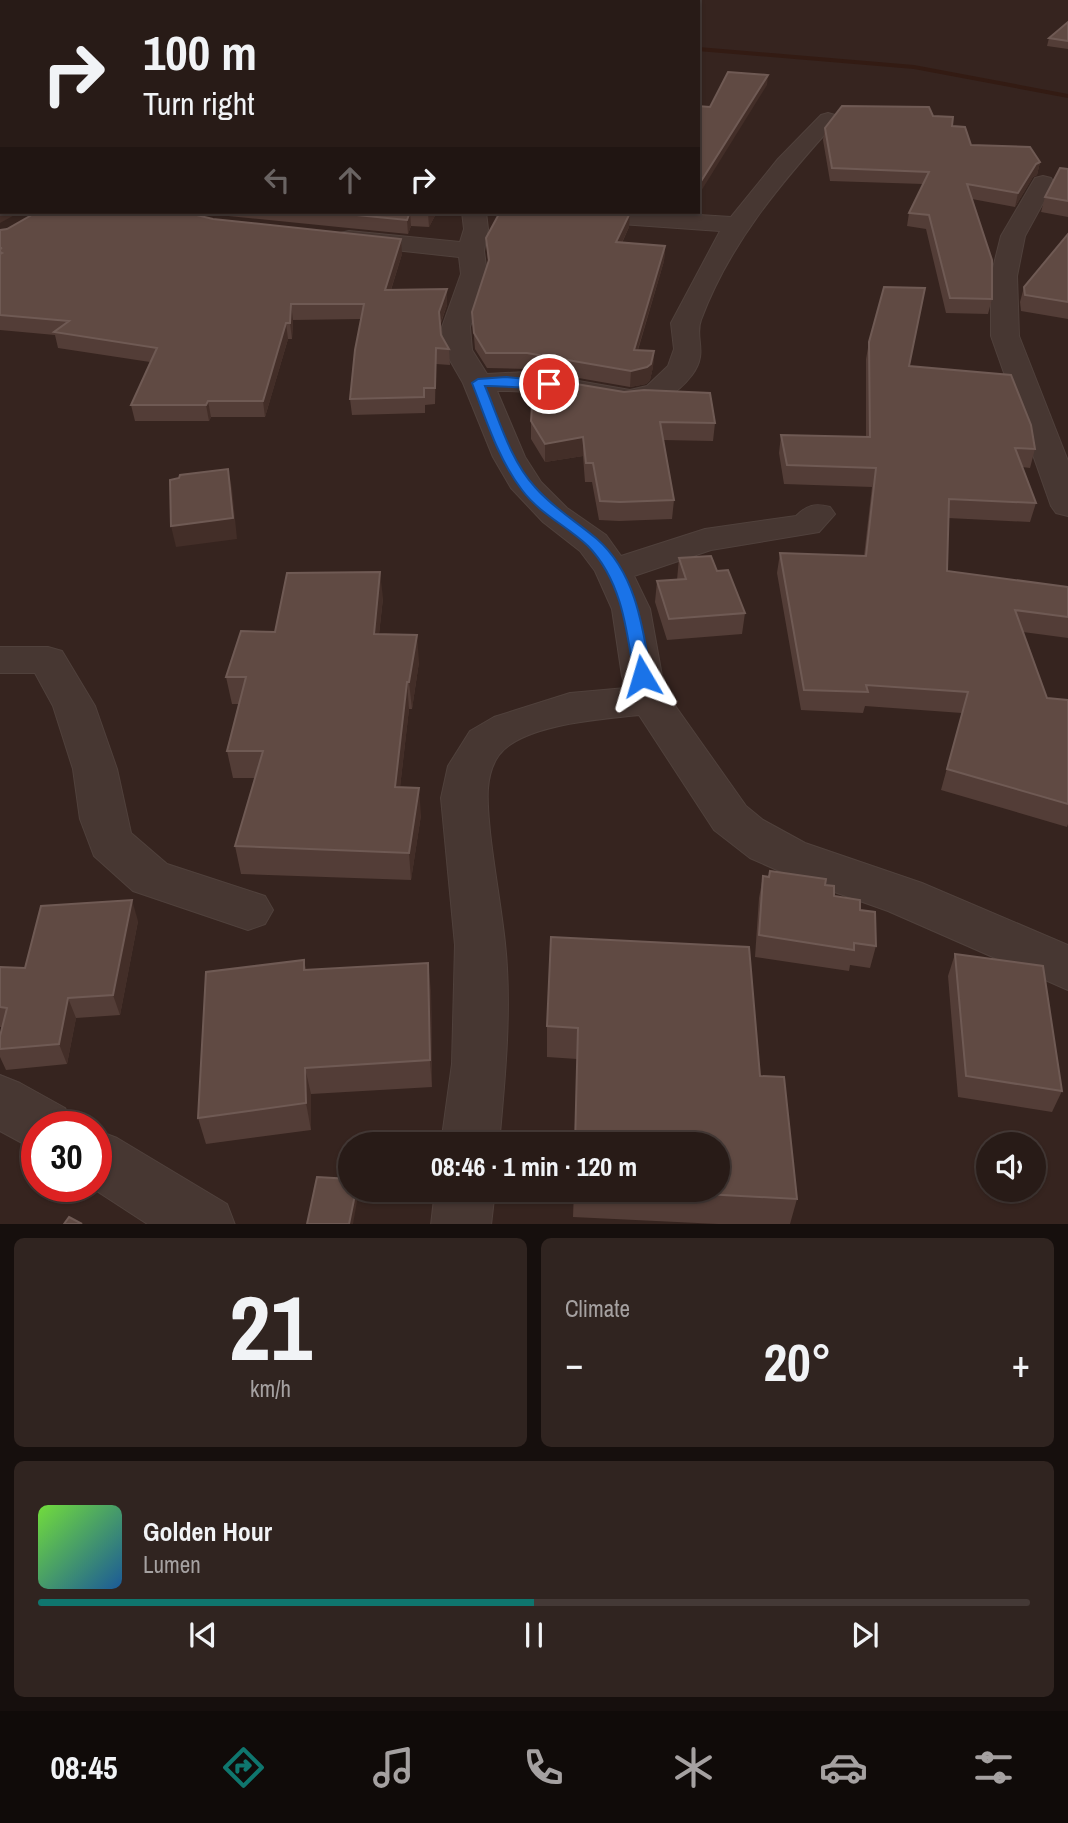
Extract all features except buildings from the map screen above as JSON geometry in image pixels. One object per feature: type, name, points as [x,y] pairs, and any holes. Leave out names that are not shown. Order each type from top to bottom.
[{"type":"street","points":[[478,383],[527,381],[630,399],[658,392],[682,368],[688,349],[685,323],[708,280],[710,269],[737,225],[786,164],[828,119]]},
{"type":"street","points":[[1043,183],[1013,236],[1004,276],[1005,336],[1033,405],[1054,430],[1068,506]]},
{"type":"street","points":[[579,214],[737,225]]},
{"type":"street","points":[[321,235],[473,231],[474,274],[456,327],[458,350],[478,383],[509,457],[528,488],[555,515],[593,543],[613,570],[631,609],[642,676],[657,711],[730,818],[744,833],[792,855],[904,897],[1068,968]]},
{"type":"street","points":[[613,570],[705,540],[807,525],[818,514]]},
{"type":"street","points":[[0,660],[48,660],[74,706],[95,769],[103,819],[111,843],[150,877],[248,910]]},
{"type":"street","points":[[471,1132],[479,1064],[480,944],[464,797],[470,766],[485,742],[509,728],[570,707],[653,700]]},
{"type":"street","points":[[0,1101],[21,1113]]},
{"type":"street","points":[[112,1168],[205,1224]]},
{"type":"street","points":[[461,1224],[464,1202]]},
{"type":"waterway","points":[[700,49],[914,67],[1068,96]]},
{"type":"route","points":[[549,384],[527,381],[478,383],[509,457],[528,488],[555,515],[593,543],[613,570],[631,609],[642,676]]}]
